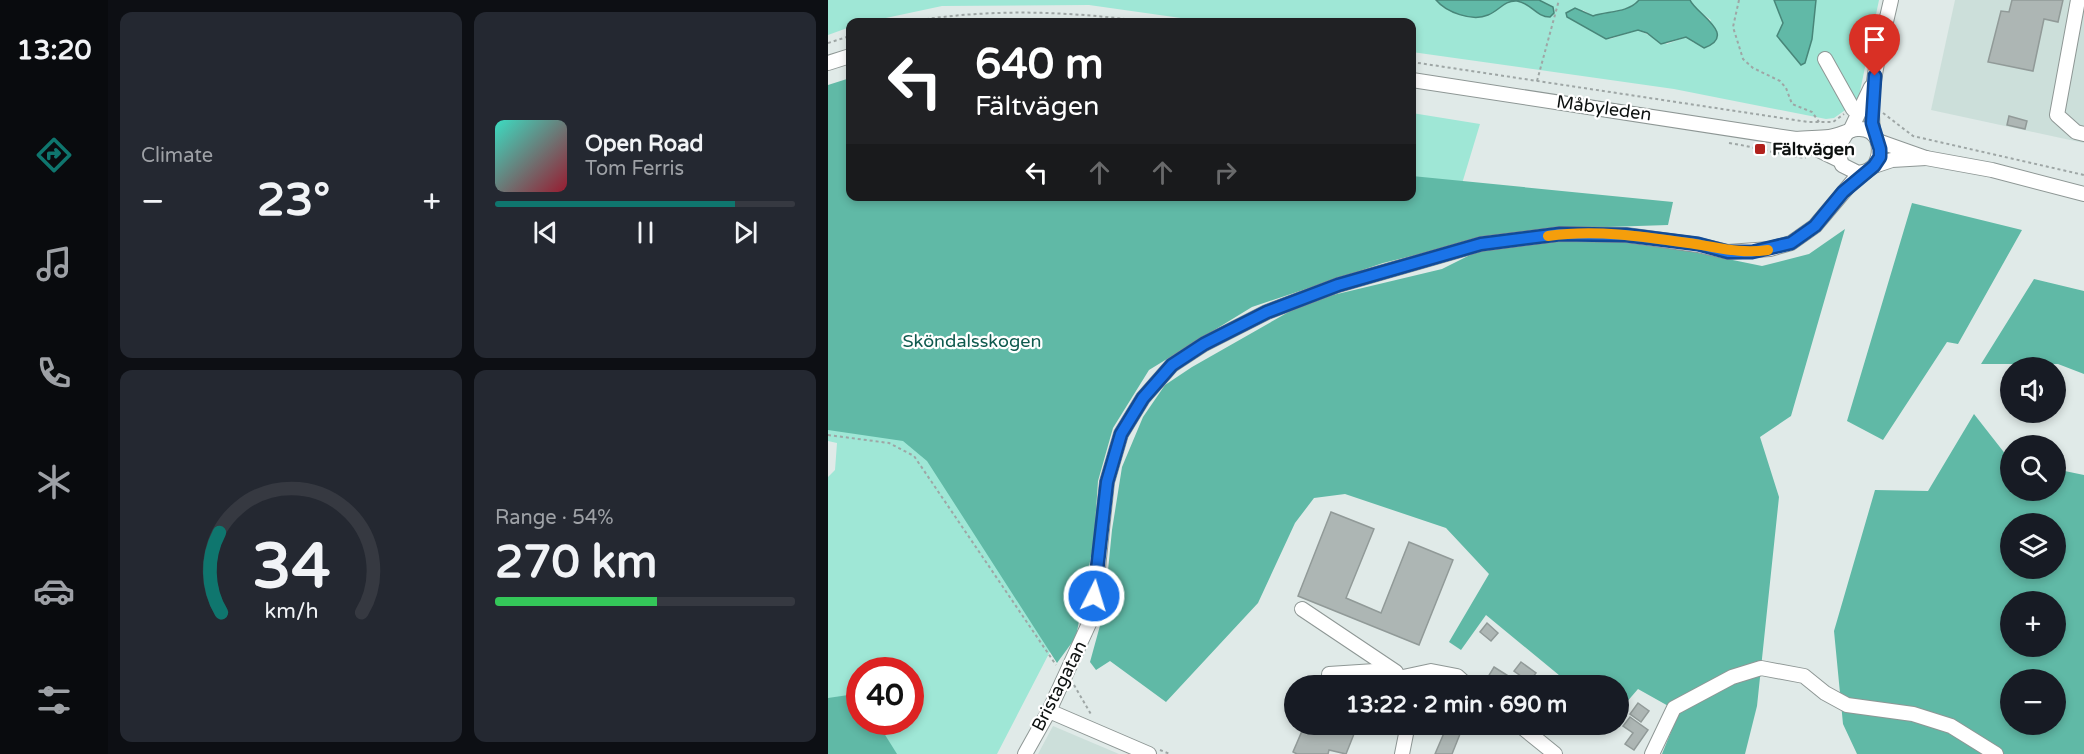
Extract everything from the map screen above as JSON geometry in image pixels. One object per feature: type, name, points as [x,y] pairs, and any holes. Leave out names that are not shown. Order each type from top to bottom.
[{"type":"street","points":[[1871,169],[1880,157],[1872,123],[1875,76],[1891,0]]},
{"type":"street","points":[[2078,0],[2057,115],[2076,132],[2084,134]]},
{"type":"street","points":[[828,63],[846,57]]},
{"type":"street","points":[[1825,59],[1852,109]]},
{"type":"street","points":[[1841,162],[1839,142],[1848,133],[1875,76]]},
{"type":"street","name":"Måbyleden","points":[[1416,81],[1796,139],[1848,133],[1861,129],[1876,138],[1926,158],[1992,170],[2084,194]]},
{"type":"street","name":"Måbyleden","points":[[1796,139],[1858,173],[1892,160],[1926,158]]},
{"type":"street","name":"Bristagatan","points":[[1830,208],[1839,190],[1841,162]]},
{"type":"street","name":"Bristagatan","points":[[1025,754],[1049,711],[1093,615],[1107,482],[1121,434],[1143,398],[1172,365],[1204,344],[1267,312],[1338,285],[1481,244],[1560,234],[1626,235],[1698,244],[1728,252],[1752,252],[1791,243],[1815,226],[1853,181],[1871,169]]},
{"type":"street","points":[[1302,609],[1396,675]]},
{"type":"street","points":[[1652,754],[1674,708],[1732,677],[1761,668],[1804,676],[1825,693],[1847,705],[1913,714],[1951,726],[1996,754]]},
{"type":"street","points":[[1329,674],[1374,671],[1386,675]]},
{"type":"street","points":[[1420,675],[1431,671],[1452,675]]},
{"type":"street","points":[[1049,711],[1154,752]]},
{"type":"street","points":[[1402,754],[1406,735]]},
{"type":"street","points":[[1532,735],[1555,754]]},
{"type":"path","points":[[1537,81],[1559,0]]},
{"type":"path","points":[[1738,0],[1733,27],[1743,59],[1753,68],[1779,81],[1786,88],[1792,104],[1812,112],[1820,123]]},
{"type":"path","points":[[941,18],[1025,11],[1114,18]]},
{"type":"path","points":[[828,43],[846,37]]},
{"type":"path","points":[[1416,63],[1808,122]]},
{"type":"path","points":[[1923,138],[2084,175]]},
{"type":"path","points":[[1729,143],[1763,148],[1774,154],[1812,158]]},
{"type":"path","points":[[828,435],[889,443],[914,456],[1065,678],[1075,686],[1097,723]]},
{"type":"path","points":[[1154,752],[1170,754]]},
{"type":"shaded area","points":[[1436,0],[1539,0],[1553,7],[1554,13],[1550,17],[1541,15],[1522,2],[1512,1],[1488,15],[1475,17],[1453,12]]},
{"type":"shaded area","points":[[1639,0],[1690,0],[1716,31],[1717,37],[1714,43],[1704,48],[1686,37],[1661,44],[1647,33],[1638,30],[1606,39],[1567,17],[1566,13],[1575,8],[1593,16],[1624,9]]},
{"type":"shaded area","points":[[1774,0],[1816,0],[1812,39],[1805,63],[1801,65],[1777,36],[1783,23]]},
{"type":"shaded area","points":[[1955,0],[2084,0],[2084,143],[1931,110]]},
{"type":"shaded area","points":[[1053,726],[1119,754],[1038,754]]},
{"type":"green space","points":[[828,0],[1436,0],[1455,13],[1470,16],[1485,15],[1507,3],[1517,1],[1526,4],[1541,15],[1550,17],[1554,13],[1553,7],[1539,0],[1639,0],[1624,9],[1593,16],[1583,10],[1575,22],[1610,39],[1638,30],[1667,44],[1686,37],[1694,43],[1711,20],[1696,9],[1690,0],[1774,0],[1783,23],[1777,36],[1797,61],[1812,39],[1816,0],[1879,0],[1858,101],[1834,118],[1826,119],[1674,89],[1416,53],[1416,18],[1181,18],[1089,5],[942,6],[886,18],[846,18],[846,28],[828,35]]},
{"type":"green space","name":"Sköndalsskogen","points":[[846,79],[846,201],[1416,201],[1416,176],[1673,202],[1668,225],[1577,228],[1484,238],[1383,263],[1252,307],[1149,370],[1113,428],[1098,481],[1094,540],[1076,637],[1057,663],[927,461],[903,441],[828,430],[828,85]]},
{"type":"green space","name":"Sköndalsskogen","points":[[828,111],[846,181],[846,201],[1416,201],[1416,114],[1480,124],[1451,220],[1321,252],[1106,392],[1056,640],[997,754],[828,754],[828,477],[835,470],[837,443],[828,441]]},
{"type":"green space","points":[[1912,203],[2022,230],[1958,344],[1947,342],[1883,440],[1847,421]]},
{"type":"green space","points":[[1845,229],[1791,416],[1760,437],[1779,497],[1757,706],[1745,754],[1662,754],[1679,712],[1638,689],[1629,699],[1629,675],[1559,675],[1486,615],[1461,650],[1449,642],[1489,574],[1446,528],[1345,494],[1314,498],[1295,523],[1258,603],[1166,702],[1110,661],[1096,670],[1090,662],[1104,611],[1112,530],[1122,467],[1143,417],[1165,385],[1192,367],[1308,301],[1442,269],[1486,247],[1581,236],[1679,249],[1762,266],[1809,254]]},
{"type":"green space","points":[[2034,279],[2084,291],[2084,374],[2066,367],[2066,357],[2000,357],[2000,364],[1981,364]]},
{"type":"green space","points":[[1974,414],[2000,447],[2000,501],[2066,501],[2066,471],[2084,475],[2084,754],[1857,754],[1843,724],[1834,631],[1875,490],[1928,491]]},
{"type":"green space","points":[[846,695],[846,735],[885,735],[897,754],[828,754],[828,698]]},
{"type":"building","points":[[2012,0],[2063,0],[2058,22],[2044,19],[2033,71],[1988,62],[2001,11],[2009,12]]},
{"type":"building","points":[[2009,116],[2027,121],[2025,129],[2007,125]]},
{"type":"building","points":[[1331,512],[1374,529],[1346,598],[1381,613],[1409,542],[1453,560],[1419,645],[1298,596]]},
{"type":"building","points":[[1487,623],[1498,633],[1491,641],[1480,632]]},
{"type":"building","points":[[1521,662],[1536,673],[1519,675],[1514,671]]},
{"type":"building","points":[[1494,667],[1507,675],[1489,675]]},
{"type":"building","points":[[1638,703],[1649,711],[1641,722],[1630,714]]},
{"type":"building","points":[[1629,718],[1648,730],[1634,750],[1625,744],[1633,733],[1629,730]]},
{"type":"building","points":[[1300,735],[1354,735],[1346,754],[1329,750],[1328,754],[1293,752]]},
{"type":"building","points":[[1443,735],[1460,735],[1452,754],[1435,754]]},
{"type":"slow traffic","points":[[1548,236],[1560,234],[1626,235],[1698,244],[1728,252],[1768,250]]},
{"type":"place","name":"Fältvägen","points":[[1760,149]]},
{"type":"route","points":[[1094,596],[1107,482],[1121,434],[1143,398],[1172,365],[1204,344],[1267,312],[1338,285],[1481,244],[1560,234],[1626,235],[1698,244],[1728,252],[1752,252],[1791,243],[1815,226],[1853,181],[1874,166],[1880,157],[1880,149],[1872,123],[1875,76]]}]
